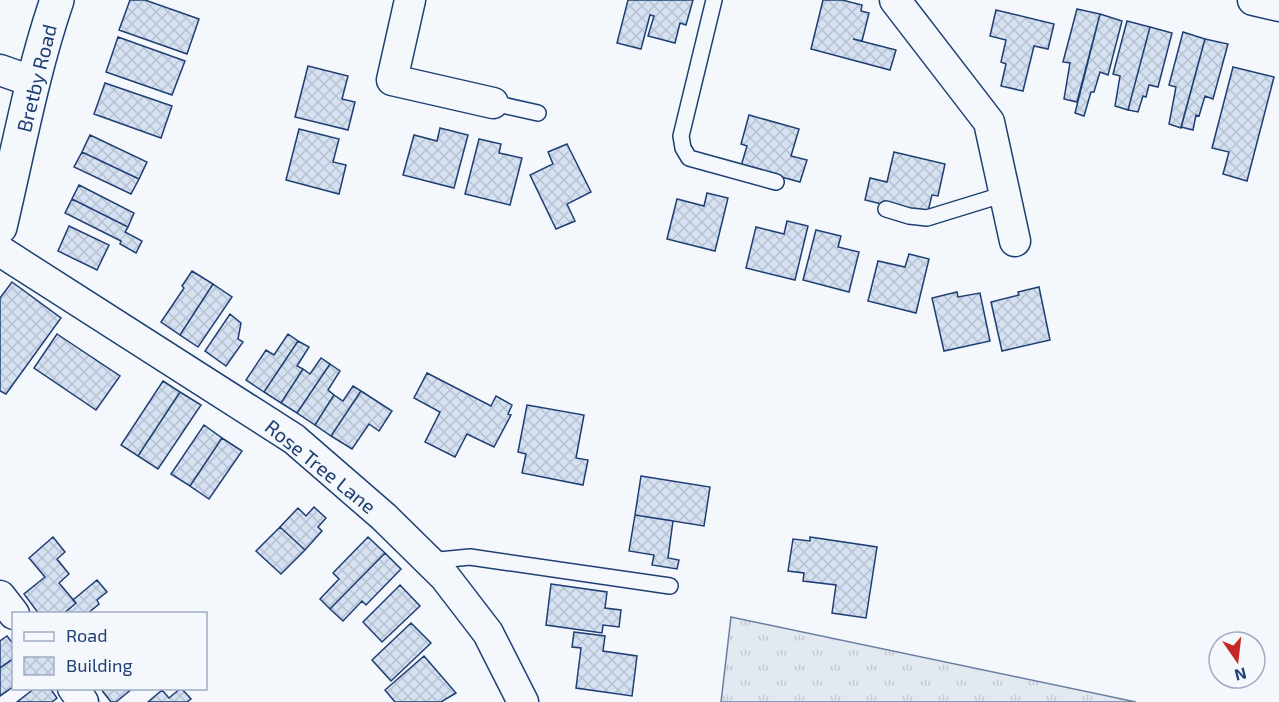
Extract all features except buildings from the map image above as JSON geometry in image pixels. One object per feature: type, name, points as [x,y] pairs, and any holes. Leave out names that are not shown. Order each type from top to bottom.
[{"type":"street","name":"Bretby Road","points":[[0,227],[47,28],[57,0]]},
{"type":"street","points":[[410,0],[392,80],[493,102]]},
{"type":"street","points":[[895,0],[989,122],[1015,241]]},
{"type":"street","points":[[1253,0],[1279,6]]},
{"type":"street","points":[[0,70],[34,82]]},
{"type":"street","name":"Rose Tree Lane","points":[[0,251],[294,439],[384,517],[445,577],[488,633],[523,702]]},
{"type":"street","points":[[0,596],[12,612]]},
{"type":"lane","points":[[714,0],[681,136],[683,148],[689,158],[776,182]]},
{"type":"lane","points":[[493,102],[538,113]]},
{"type":"lane","points":[[886,208],[909,216],[927,218],[1005,194]]},
{"type":"lane","points":[[429,561],[470,557],[670,586]]},
{"type":"green space","points":[[731,617],[1136,702],[721,702]]}]
